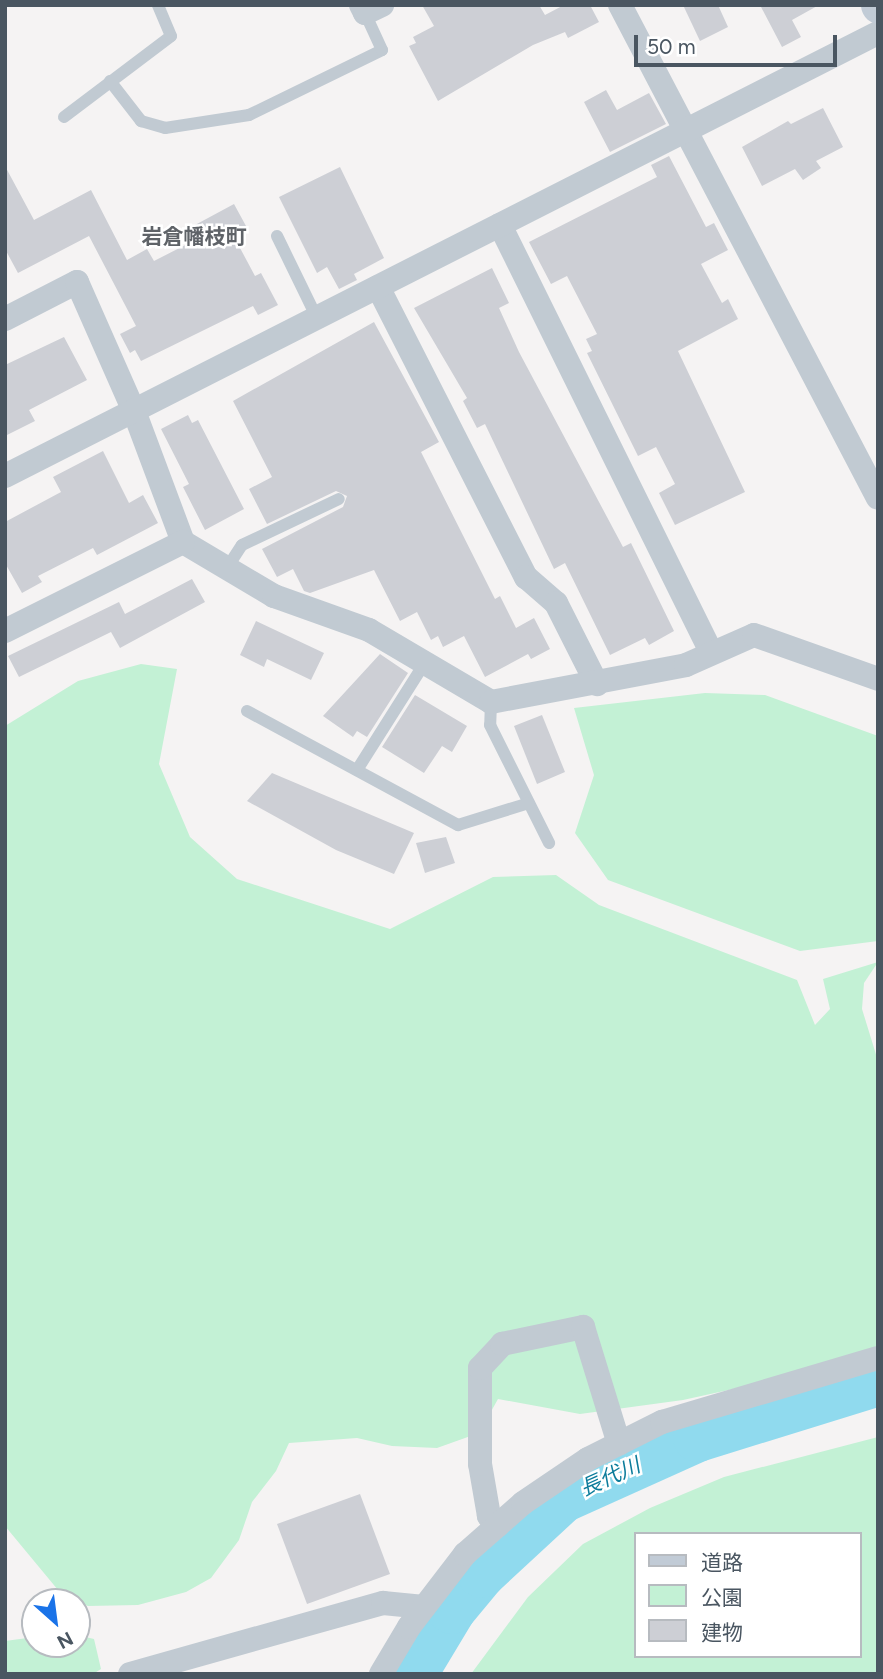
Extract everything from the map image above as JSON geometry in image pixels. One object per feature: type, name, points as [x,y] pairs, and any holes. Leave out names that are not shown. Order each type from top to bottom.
[{"type":"street","points":[[620,5],[683,132],[878,498]]},
{"type":"street","points":[[5,476],[878,33]]},
{"type":"street","points":[[500,225],[711,652]]},
{"type":"street","points":[[5,319],[78,282],[134,411],[183,542],[274,596],[332,614],[426,661],[491,702],[686,665],[754,635],[878,679]]},
{"type":"street","points":[[378,287],[526,577],[556,603],[597,684]]},
{"type":"street","points":[[5,631],[183,542]]},
{"type":"street","points":[[497,1526],[489,1516],[480,1464],[480,1368],[502,1344],[583,1327],[619,1444]]},
{"type":"street","points":[[381,1674],[424,1606],[465,1554],[497,1526],[588,1459],[662,1422],[878,1358]]},
{"type":"street","points":[[130,1674],[179,1667],[383,1603],[424,1606]]},
{"type":"lane","points":[[64,117],[171,36],[158,5]]},
{"type":"lane","points":[[110,82],[141,121],[165,128],[249,115],[382,50],[369,8]]},
{"type":"lane","points":[[277,236],[317,318]]},
{"type":"lane","points":[[228,568],[242,545],[339,499]]},
{"type":"lane","points":[[357,770],[426,661]]},
{"type":"lane","points":[[491,702],[490,724],[549,843]]},
{"type":"lane","points":[[247,711],[458,825],[529,803]]},
{"type":"green space","points":[[141,664],[177,669],[159,764],[190,837],[237,879],[390,929],[493,877],[556,875],[599,905],[797,980],[815,1025],[830,1009],[823,979],[878,962],[864,983],[862,1009],[878,1061],[878,1357],[683,1400],[580,1414],[498,1399],[479,1433],[437,1448],[392,1446],[357,1438],[289,1443],[276,1471],[252,1502],[239,1540],[211,1578],[186,1592],[138,1605],[91,1606],[91,1588],[56,1588],[5,1526],[5,726],[78,681]]},
{"type":"green space","points":[[705,693],[765,695],[878,736],[878,941],[800,951],[608,880],[575,833],[594,775],[574,708]]},
{"type":"green space","points":[[878,1437],[878,1674],[471,1674],[528,1597],[583,1544],[650,1508],[724,1477]]},
{"type":"green space","points":[[91,1638],[94,1639],[101,1669],[93,1674],[5,1674],[5,1641],[21,1639],[21,1658],[91,1658]]},
{"type":"building","points":[[422,5],[539,5],[545,15],[564,5],[590,5],[599,22],[568,38],[565,32],[533,45],[438,101],[409,46],[416,43],[413,37],[434,26]]},
{"type":"building","points":[[683,5],[718,5],[728,27],[700,41]]},
{"type":"building","points":[[760,5],[819,5],[792,20],[801,37],[782,47]]},
{"type":"building","points":[[606,90],[617,110],[649,93],[666,124],[610,152],[584,102]]},
{"type":"building","points":[[823,108],[843,147],[816,161],[821,168],[803,180],[795,169],[762,186],[742,147],[788,121],[791,124]]},
{"type":"building","points":[[669,156],[706,227],[714,223],[728,250],[701,264],[722,303],[728,299],[738,319],[678,351],[745,492],[675,525],[659,493],[675,484],[656,447],[638,456],[587,353],[592,351],[586,339],[597,334],[567,276],[551,284],[529,242],[657,177],[651,165]]},
{"type":"building","points":[[5,166],[34,220],[91,190],[127,260],[147,249],[154,261],[201,237],[195,225],[234,204],[246,226],[232,233],[255,276],[261,273],[278,305],[258,315],[253,306],[141,361],[135,350],[130,353],[120,334],[136,326],[89,236],[18,273],[5,249]]},
{"type":"building","points":[[340,167],[384,258],[354,274],[357,280],[339,289],[327,267],[317,273],[279,197]]},
{"type":"building","points":[[492,268],[509,303],[499,308],[519,352],[623,547],[631,543],[674,631],[649,645],[645,638],[610,655],[565,563],[554,569],[485,424],[477,428],[463,401],[467,398],[414,308]]},
{"type":"building","points":[[374,322],[439,442],[421,452],[495,599],[500,596],[516,628],[534,618],[550,649],[531,659],[528,654],[485,677],[464,636],[443,647],[438,636],[431,640],[417,612],[400,621],[374,570],[310,593],[304,591],[293,569],[277,577],[262,549],[343,507],[347,496],[336,491],[267,524],[249,489],[272,477],[233,401]]},
{"type":"building","points":[[64,337],[87,380],[29,410],[35,421],[5,436],[5,365]]},
{"type":"building","points":[[188,415],[192,423],[198,420],[244,509],[205,530],[183,487],[189,484],[161,429]]},
{"type":"building","points":[[103,451],[129,503],[143,495],[158,523],[97,555],[93,548],[38,576],[42,582],[22,593],[5,563],[5,522],[61,492],[53,477]]},
{"type":"building","points":[[192,579],[205,602],[120,648],[111,632],[19,677],[8,656],[119,602],[125,614]]},
{"type":"building","points":[[256,621],[324,653],[311,680],[267,659],[264,667],[240,655]]},
{"type":"building","points":[[380,654],[408,673],[367,737],[357,731],[353,737],[323,716]]},
{"type":"building","points":[[415,695],[467,726],[452,752],[442,746],[424,773],[382,747]]},
{"type":"building","points":[[542,715],[565,772],[537,784],[514,726]]},
{"type":"building","points":[[272,773],[414,833],[394,874],[336,850],[247,801]]},
{"type":"building","points":[[446,837],[455,863],[425,873],[416,843]]},
{"type":"building","points":[[360,1494],[390,1574],[307,1604],[277,1524]]},
{"type":"waterway","name":"長代川","points":[[412,1674],[451,1609],[481,1573],[562,1498],[697,1437],[878,1381]]},
{"type":"district","name":"岩倉幡枝町","points":[[194,237]]}]
